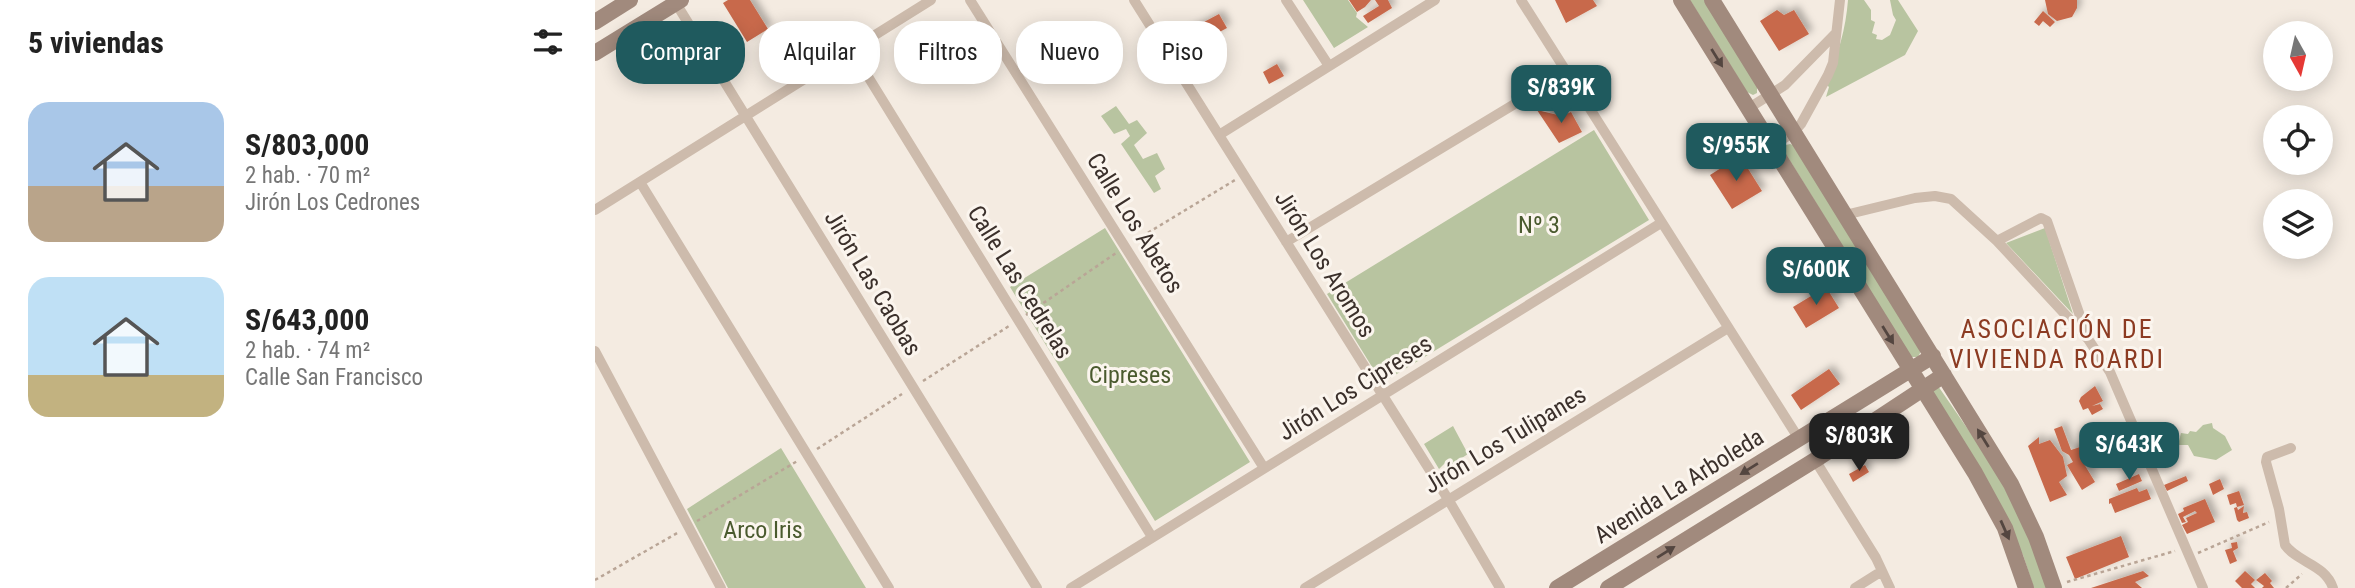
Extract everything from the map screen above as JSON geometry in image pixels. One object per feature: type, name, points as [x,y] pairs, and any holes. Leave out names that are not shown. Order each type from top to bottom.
[{"type":"main road","points":[[595,22],[630,0]]},
{"type":"main road","points":[[1681,0],[1975,473],[1999,516],[2026,588]]},
{"type":"main road","points":[[1712,0],[2020,500],[2054,587]]},
{"type":"main road","points":[[595,53],[677,1]]},
{"type":"main road","name":"Avenida La Arboleda","points":[[1557,588],[1933,356]]},
{"type":"main road","name":"Avenida La Arboleda","points":[[1608,588],[1815,460],[1944,375]]},
{"type":"street","points":[[880,31],[930,0]]},
{"type":"street","name":"Calle Los Abetos","points":[[970,0],[1264,468]]},
{"type":"street","name":"Jirón Los Aromos","points":[[1134,0],[1448,499],[1500,588]]},
{"type":"street","points":[[1286,0],[1329,66]]},
{"type":"street","points":[[1219,135],[1435,0]]},
{"type":"street","points":[[1521,0],[1799,439]]},
{"type":"street","points":[[1772,146],[1794,132],[1828,75],[1833,63],[1840,0]]},
{"type":"street","name":"Jirón Las Caobas","points":[[677,1],[1037,588]]},
{"type":"street","points":[[1749,108],[1793,78],[1836,33]]},
{"type":"street","points":[[1286,242],[1566,73]]},
{"type":"street","points":[[595,210],[796,84]]},
{"type":"street","name":"Calle Las Cedrelas","points":[[873,84],[1152,537]]},
{"type":"street","points":[[640,182],[889,588]]},
{"type":"street","points":[[1845,215],[1896,202],[1935,196],[1951,200],[1997,241],[2088,339],[2112,377],[2203,588]]},
{"type":"street","points":[[1997,241],[2041,218],[2047,221],[2088,339]]},
{"type":"street","name":"Jirón Los Cipreses","points":[[1071,588],[1661,223]]},
{"type":"street","name":"Jirón Los Tulipanes","points":[[1305,588],[1728,328]]},
{"type":"street","points":[[595,351],[721,588]]},
{"type":"street","points":[[2291,448],[2266,459],[2281,517],[2285,548],[2319,568],[2331,581],[2333,588]]},
{"type":"street","points":[[1815,460],[1890,588]]},
{"type":"street","points":[[1855,588],[1882,571]]},
{"type":"path","points":[[595,580],[807,456],[1019,320],[1125,247],[1244,175]]},
{"type":"path","points":[[2054,587],[2187,553],[2281,517]]},
{"type":"path","points":[[2286,588],[2312,564]]},
{"type":"green space","points":[[1303,0],[1348,0],[1357,13],[1356,17],[1368,27],[1334,48]]},
{"type":"green space","points":[[1690,0],[1704,0],[1757,86],[1757,93],[1753,95],[1747,92]]},
{"type":"green space","points":[[1848,0],[1864,0],[1871,10],[1871,20],[1875,22],[1872,33],[1877,35],[1876,39],[1882,40],[1890,35],[1896,20],[1890,0],[1898,0],[1918,31],[1905,55],[1826,97],[1829,87],[1824,82],[1841,42]]},
{"type":"green space","points":[[1116,106],[1129,124],[1137,120],[1147,133],[1134,145],[1143,159],[1157,153],[1165,169],[1155,176],[1161,189],[1154,193],[1121,144],[1130,136],[1126,129],[1114,134],[1101,116]]},
{"type":"green space","name":"Nº 3","points":[[1594,130],[1649,220],[1382,383],[1327,294]]},
{"type":"green space","points":[[1790,144],[1921,351],[1918,357],[1911,357],[1784,151],[1786,145]]},
{"type":"green space","name":"Cipreses","points":[[1105,228],[1250,462],[1155,521],[1010,287]]},
{"type":"green space","points":[[2045,228],[2073,314],[2006,243]]},
{"type":"green space","points":[[1938,386],[1994,467],[2030,538],[2048,588],[2034,588],[2023,555],[1933,394],[1932,388]]},
{"type":"green space","points":[[2212,423],[2213,428],[2225,436],[2232,450],[2216,460],[2194,456],[2188,445],[2178,445],[2181,433],[2196,432],[2203,425]]},
{"type":"green space","points":[[1453,426],[1468,454],[1451,465],[1445,463],[1439,469],[1424,444]]},
{"type":"green space","name":"Arco Iris","points":[[781,448],[866,588],[728,588],[687,509]]},
{"type":"building","points":[[728,0],[750,0],[763,21],[759,21],[759,35],[747,42],[745,21],[734,21],[723,3]]},
{"type":"building","points":[[1349,0],[1371,0],[1357,12]]},
{"type":"building","points":[[1375,0],[1388,0],[1392,8],[1368,23],[1363,16],[1379,6]]},
{"type":"building","points":[[1555,0],[1593,0],[1597,6],[1566,23]]},
{"type":"building","points":[[2045,0],[2077,0],[2077,8],[2072,17],[2057,21],[2048,14]]},
{"type":"building","points":[[1777,10],[1784,15],[1794,10],[1809,34],[1779,51],[1760,21]]},
{"type":"building","points":[[2043,11],[2055,22],[2050,27],[2043,21],[2039,26],[2034,22]]},
{"type":"building","points":[[1219,14],[1223,21],[1206,21]]},
{"type":"building","points":[[1277,64],[1284,76],[1269,84],[1263,72]]},
{"type":"building","points":[[1537,110],[1562,116],[1571,112],[1582,132],[1559,143]]},
{"type":"building","points":[[1740,156],[1762,191],[1732,209],[1710,175]]},
{"type":"building","points":[[1826,287],[1839,308],[1806,328],[1793,307]]},
{"type":"building","points":[[1829,369],[1840,384],[1801,410],[1791,395]]},
{"type":"building","points":[[2095,386],[2103,401],[2092,406],[2100,404],[2103,409],[2092,415],[2088,408],[2083,410],[2079,401]]},
{"type":"building","points":[[2062,426],[2071,450],[2083,446],[2081,439],[2087,437],[2092,452],[2081,459],[2095,482],[2082,490],[2067,465],[2073,462],[2069,455],[2062,451],[2054,429]]},
{"type":"building","points":[[2039,437],[2039,444],[2050,440],[2063,457],[2067,476],[2059,482],[2067,495],[2050,502],[2028,446]]},
{"type":"building","points":[[2128,449],[2135,464],[2123,469],[2116,457]]},
{"type":"building","points":[[1865,465],[1869,472],[1853,482],[1849,474]]},
{"type":"building","points":[[2139,474],[2142,481],[2119,491],[2116,484]]},
{"type":"building","points":[[2186,476],[2188,481],[2167,491],[2164,485]]},
{"type":"building","points":[[2220,479],[2224,489],[2213,495],[2209,484]]},
{"type":"building","points":[[2137,488],[2139,492],[2147,489],[2151,499],[2115,513],[2109,499]]},
{"type":"building","points":[[2239,491],[2244,505],[2230,505],[2227,495]]},
{"type":"building","points":[[2205,499],[2215,522],[2187,534],[2182,525],[2188,522],[2186,518],[2197,513],[2195,511],[2183,517],[2186,522],[2182,523],[2178,514],[2184,511],[2183,508]]},
{"type":"building","points":[[2244,506],[2243,513],[2247,512],[2249,518],[2239,522],[2234,508],[2237,507],[2238,510]]},
{"type":"building","points":[[2121,536],[2129,557],[2075,579],[2066,557]]},
{"type":"building","points":[[2237,542],[2238,548],[2233,551],[2237,561],[2230,564],[2225,550],[2232,548],[2231,543]]},
{"type":"building","points":[[2143,571],[2149,576],[2135,582],[2142,588],[2091,588]]},
{"type":"building","points":[[2245,571],[2255,580],[2251,584],[2255,588],[2242,588],[2235,581]]},
{"type":"building","points":[[2265,573],[2274,588],[2262,588],[2264,586],[2256,580]]},
{"type":"district","name":"ASOCIACIÓN DE VIVIENDA ROARDI","points":[[2057,344]]}]
